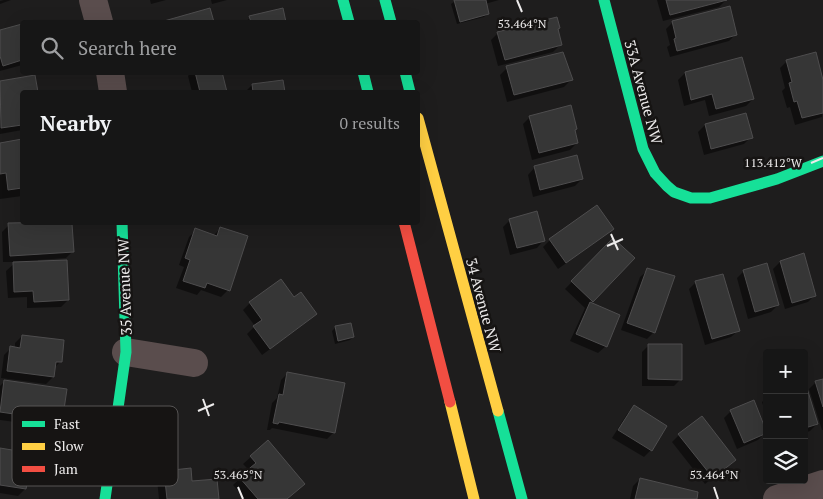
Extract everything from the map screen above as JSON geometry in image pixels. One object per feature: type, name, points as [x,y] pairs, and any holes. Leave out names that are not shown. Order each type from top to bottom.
[{"type":"main road","points":[[343,0],[348,20]]},
{"type":"main road","points":[[385,0],[390,20]]},
{"type":"main road","name":"33A Avenue NW","points":[[604,0],[643,149],[648,163],[657,177],[667,186],[678,194],[691,198],[706,198],[797,173],[823,161]]},
{"type":"main road","points":[[364,75],[368,90]]},
{"type":"main road","points":[[406,75],[410,90]]},
{"type":"main road","name":"34 Avenue NW","points":[[420,125],[522,499]]},
{"type":"main road","name":"35 Avenue NW","points":[[118,406],[126,352],[122,225]]},
{"type":"main road","points":[[405,225],[424,293],[474,499]]},
{"type":"main road","name":"35 Avenue NW","points":[[105,499],[107,486]]},
{"type":"street","points":[[93,0],[98,20]]},
{"type":"street","points":[[110,75],[113,90]]},
{"type":"street","name":"35 Avenue NW","points":[[126,352],[194,363]]},
{"type":"street","points":[[777,499],[823,484]]},
{"type":"building","points":[[454,0],[486,0],[489,14],[460,22]]},
{"type":"building","points":[[666,0],[727,0],[670,15]]},
{"type":"building","points":[[730,6],[737,35],[677,51],[672,21]]},
{"type":"building","points":[[210,8],[213,20],[168,20]]},
{"type":"building","points":[[283,8],[286,20],[250,20],[249,16]]},
{"type":"building","points":[[557,17],[562,45],[505,60],[497,32]]},
{"type":"building","points":[[20,25],[20,61],[3,66],[0,56],[0,30]]},
{"type":"building","points":[[563,52],[573,80],[514,95],[506,66]]},
{"type":"building","points":[[816,52],[823,80],[823,113],[802,118],[797,101],[794,102],[789,83],[792,82],[786,60]]},
{"type":"building","points":[[742,57],[754,99],[716,109],[712,94],[691,100],[685,72]]},
{"type":"building","points":[[35,75],[38,90],[20,90],[20,125],[1,128],[0,81]]},
{"type":"building","points":[[196,75],[223,75],[226,90],[200,90]]},
{"type":"building","points":[[283,80],[285,90],[253,90],[252,84]]},
{"type":"building","points":[[571,105],[577,129],[575,130],[578,143],[539,153],[529,116]]},
{"type":"building","points":[[746,113],[753,138],[711,149],[705,124]]},
{"type":"building","points":[[20,139],[20,188],[8,190],[6,173],[0,174],[0,143]]},
{"type":"building","points":[[577,155],[583,179],[540,190],[534,166]]},
{"type":"building","points":[[597,205],[614,229],[566,263],[549,239]]},
{"type":"building","points":[[537,211],[545,241],[517,248],[509,219]]},
{"type":"building","points":[[8,223],[20,223],[20,225],[72,225],[74,252],[10,256]]},
{"type":"building","points":[[220,227],[248,236],[230,291],[207,283],[205,288],[183,281],[190,260],[185,258],[195,228],[217,236]]},
{"type":"building","points":[[613,238],[635,258],[593,302],[571,281]]},
{"type":"building","points":[[804,253],[816,296],[792,303],[780,261]]},
{"type":"building","points":[[67,260],[69,300],[34,302],[33,291],[14,292],[13,262]]},
{"type":"building","points":[[767,263],[779,305],[755,312],[743,270]]},
{"type":"building","points":[[647,268],[675,276],[655,333],[627,323]]},
{"type":"building","points":[[723,274],[740,331],[712,339],[695,281]]},
{"type":"building","points":[[281,279],[294,297],[301,292],[317,314],[270,349],[253,326],[262,320],[249,302]]},
{"type":"building","points":[[590,302],[620,315],[607,347],[576,334]]},
{"type":"building","points":[[351,323],[354,337],[338,341],[335,326]]},
{"type":"building","points":[[22,335],[64,340],[62,362],[56,362],[54,377],[7,371],[10,346],[20,348]]},
{"type":"building","points":[[648,344],[682,344],[682,380],[648,379]]},
{"type":"building","points":[[287,372],[345,383],[335,433],[279,422],[278,424],[273,423],[279,394],[283,395]]},
{"type":"building","points":[[823,379],[823,407],[815,381]]},
{"type":"building","points":[[4,380],[67,389],[64,406],[12,406],[12,414],[0,412]]},
{"type":"building","points":[[808,392],[818,424],[808,427]]},
{"type":"building","points":[[754,400],[763,423],[763,435],[744,443],[730,410]]},
{"type":"building","points":[[634,405],[667,426],[652,451],[618,430]]},
{"type":"building","points":[[702,416],[736,460],[713,478],[678,434]]},
{"type":"building","points":[[268,440],[305,484],[287,499],[258,499],[239,477],[256,463],[250,456]]},
{"type":"building","points":[[0,448],[12,450],[12,486],[27,486],[26,489],[0,485]]},
{"type":"building","points":[[191,468],[192,481],[217,479],[219,499],[167,499],[166,486],[178,486],[178,469]]},
{"type":"building","points":[[640,478],[698,492],[697,499],[635,499]]},
{"type":"traffic: fast","points":[[343,0],[348,20]]},
{"type":"traffic: fast","points":[[385,0],[390,20]]},
{"type":"traffic: fast","points":[[604,0],[643,149],[655,173],[674,192],[691,198],[710,198],[777,179],[823,161]]},
{"type":"traffic: fast","points":[[364,75],[368,90]]},
{"type":"traffic: fast","points":[[406,75],[410,90]]},
{"type":"traffic: fast","points":[[118,406],[126,352],[122,225]]},
{"type":"traffic: fast","points":[[498,411],[522,499]]},
{"type":"traffic: fast","points":[[105,499],[107,486]]},
{"type":"traffic: slow","points":[[420,125],[498,411]]},
{"type":"traffic: slow","points":[[450,402],[474,499]]},
{"type":"traffic: jam","points":[[405,225],[450,402]]}]
